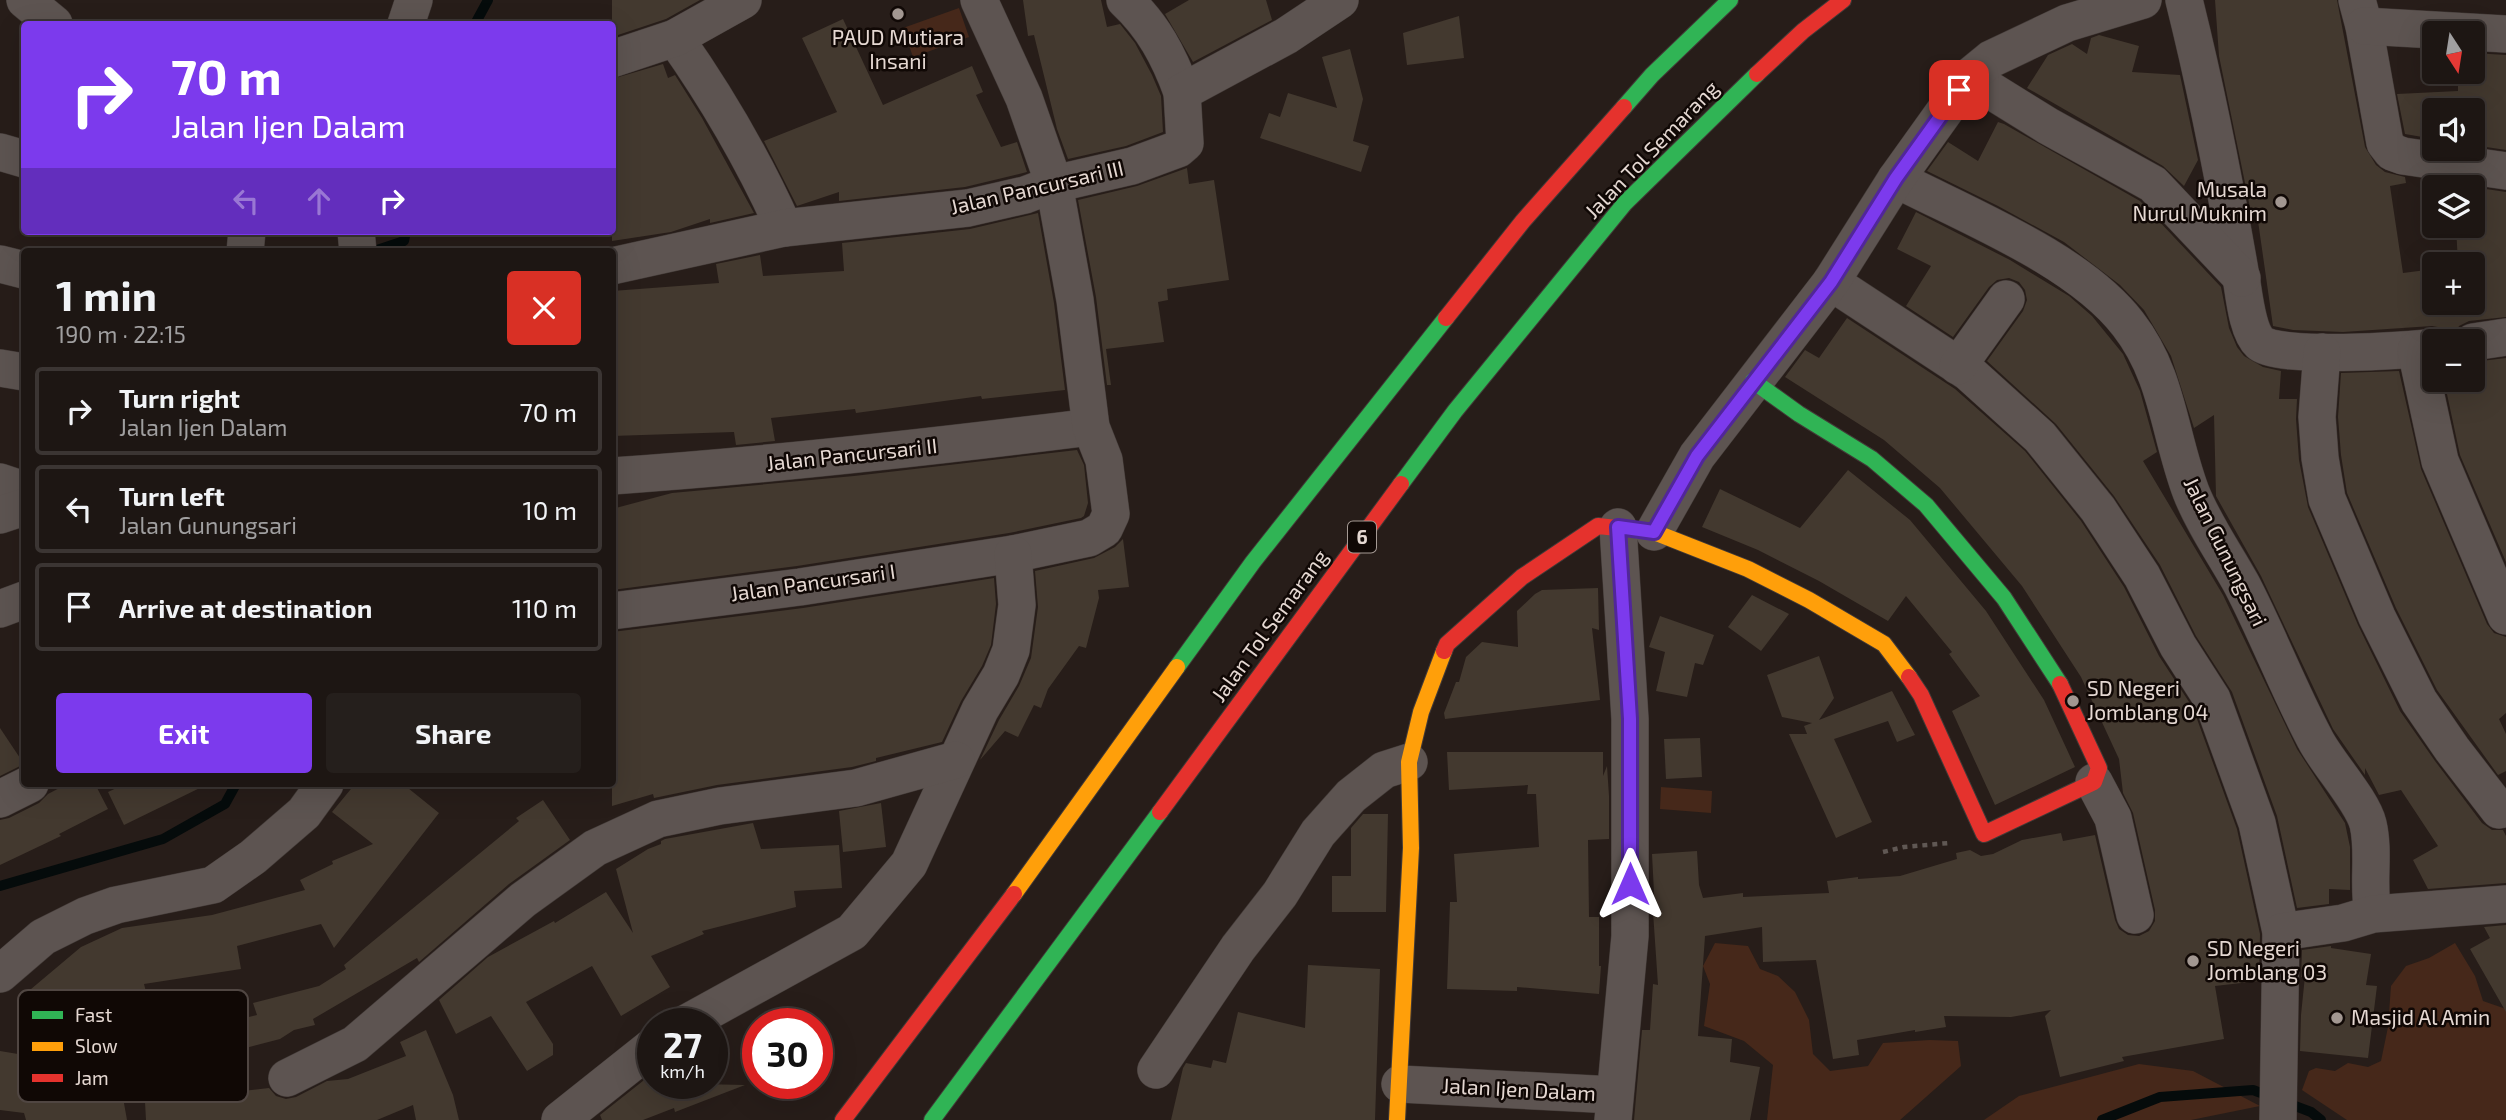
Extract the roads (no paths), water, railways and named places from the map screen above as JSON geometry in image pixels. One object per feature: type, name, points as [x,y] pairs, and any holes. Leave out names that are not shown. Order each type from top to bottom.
[{"type":"main road","points":[[843,1120],[987,932],[1254,562],[1523,221],[1652,75],[1730,0]]},
{"type":"main road","name":"Jalan Tol Semarang","points":[[932,1120],[1455,411],[1625,203],[1714,114],[1803,31],[1843,0]]},
{"type":"main road","points":[[1396,1120],[1411,848],[1409,762],[1421,712],[1447,644],[1522,577],[1598,526],[1654,532],[1748,569],[1809,600],[1884,644],[1921,695],[1984,834],[2094,782],[2099,768],[2063,689],[2004,598],[1969,554],[1926,505],[1872,459],[1799,414],[1753,381]]},
{"type":"street","points":[[25,0],[50,21]]},
{"type":"street","points":[[407,21],[414,0]]},
{"type":"street","points":[[616,58],[676,38],[743,0]]},
{"type":"street","name":"Jalan Pancursari I","points":[[616,610],[800,587],[1013,554],[1089,538],[1104,529],[1111,514],[1104,460],[1091,427],[1075,300],[1054,184],[1024,98],[979,0]]},
{"type":"street","name":"Jalan Pancursari III","points":[[616,265],[783,228],[968,208],[1132,166],[1178,149],[1185,143],[1187,135],[1182,92],[1156,34],[1125,0]]},
{"type":"street","points":[[1182,92],[1286,36],[1340,0]]},
{"type":"street","points":[[1654,532],[1697,456],[1831,282],[1896,178],[1969,77],[1992,59],[2067,23],[2143,0]]},
{"type":"street","points":[[2184,0],[2214,127],[2246,309],[2259,342],[2269,349],[2322,352],[2422,349]]},
{"type":"street","points":[[2506,34],[2361,13],[2385,143],[2392,152],[2506,172]]},
{"type":"street","points":[[676,38],[716,96],[758,170],[783,228]]},
{"type":"street","points":[[1969,77],[2048,126],[2153,184],[2242,278]]},
{"type":"street","points":[[0,152],[21,158]]},
{"type":"street","name":"Jalan Gunungsari","points":[[1896,178],[1998,230],[2077,278],[2104,299],[2128,324],[2162,387],[2192,492],[2242,586],[2323,755],[2368,823],[2373,914]]},
{"type":"street","points":[[0,264],[21,269]]},
{"type":"street","points":[[1831,282],[1958,366],[2040,437],[2098,509],[2142,576],[2178,646],[2212,699],[2257,823],[2281,932],[2278,1120]]},
{"type":"street","points":[[1958,366],[2006,299]]},
{"type":"street","points":[[2485,340],[2506,337]]},
{"type":"street","points":[[2322,352],[2317,417],[2327,499],[2377,617],[2419,701],[2452,749],[2504,809]]},
{"type":"street","points":[[0,368],[21,372]]},
{"type":"street","points":[[2431,392],[2440,460],[2506,616]]},
{"type":"street","name":"Jalan Pancursari II","points":[[616,476],[850,456],[1091,427]]},
{"type":"street","points":[[0,482],[21,488]]},
{"type":"street","points":[[0,515],[21,508]]},
{"type":"street","name":"Jalan Ijen Dalam","points":[[1400,1084],[1613,1108],[1630,936],[1630,719],[1618,527]]},
{"type":"street","points":[[714,1008],[852,932],[909,864],[980,710],[1012,650],[1017,605],[1013,554]]},
{"type":"street","points":[[0,609],[21,601]]},
{"type":"street","points":[[287,1077],[355,1044],[523,900],[595,848],[658,819],[720,806],[856,788],[956,760]]},
{"type":"street","points":[[1156,1070],[1238,948],[1280,894],[1318,833],[1359,790],[1384,770],[1409,762]]},
{"type":"street","points":[[2094,782],[2113,818],[2135,915]]},
{"type":"street","points":[[0,799],[24,787]]},
{"type":"street","points":[[0,974],[43,937],[85,915],[116,905],[213,886],[253,857],[304,813],[323,787]]},
{"type":"street","points":[[2281,932],[2343,923],[2373,914],[2506,904]]},
{"type":"street","points":[[560,1120],[637,1059]]},
{"type":"waterway","points":[[477,21],[488,0]]},
{"type":"waterway","points":[[383,248],[404,241],[405,235]]},
{"type":"waterway","points":[[0,886],[163,839],[225,804],[234,787]]},
{"type":"waterway","points":[[2102,1120],[2160,1097],[2253,1090],[2311,1112],[2321,1120]]},
{"type":"place","name":"PAUD Mutiara Insani","points":[[898,14]]},
{"type":"place","name":"Musala Nurul Muknim","points":[[2281,202]]},
{"type":"place","name":"SD Negeri Jomblang 04","points":[[2073,701]]},
{"type":"place","name":"SD Negeri Jomblang 03","points":[[2193,961]]},
{"type":"place","name":"Masjid Al Amin","points":[[2337,1018]]}]
